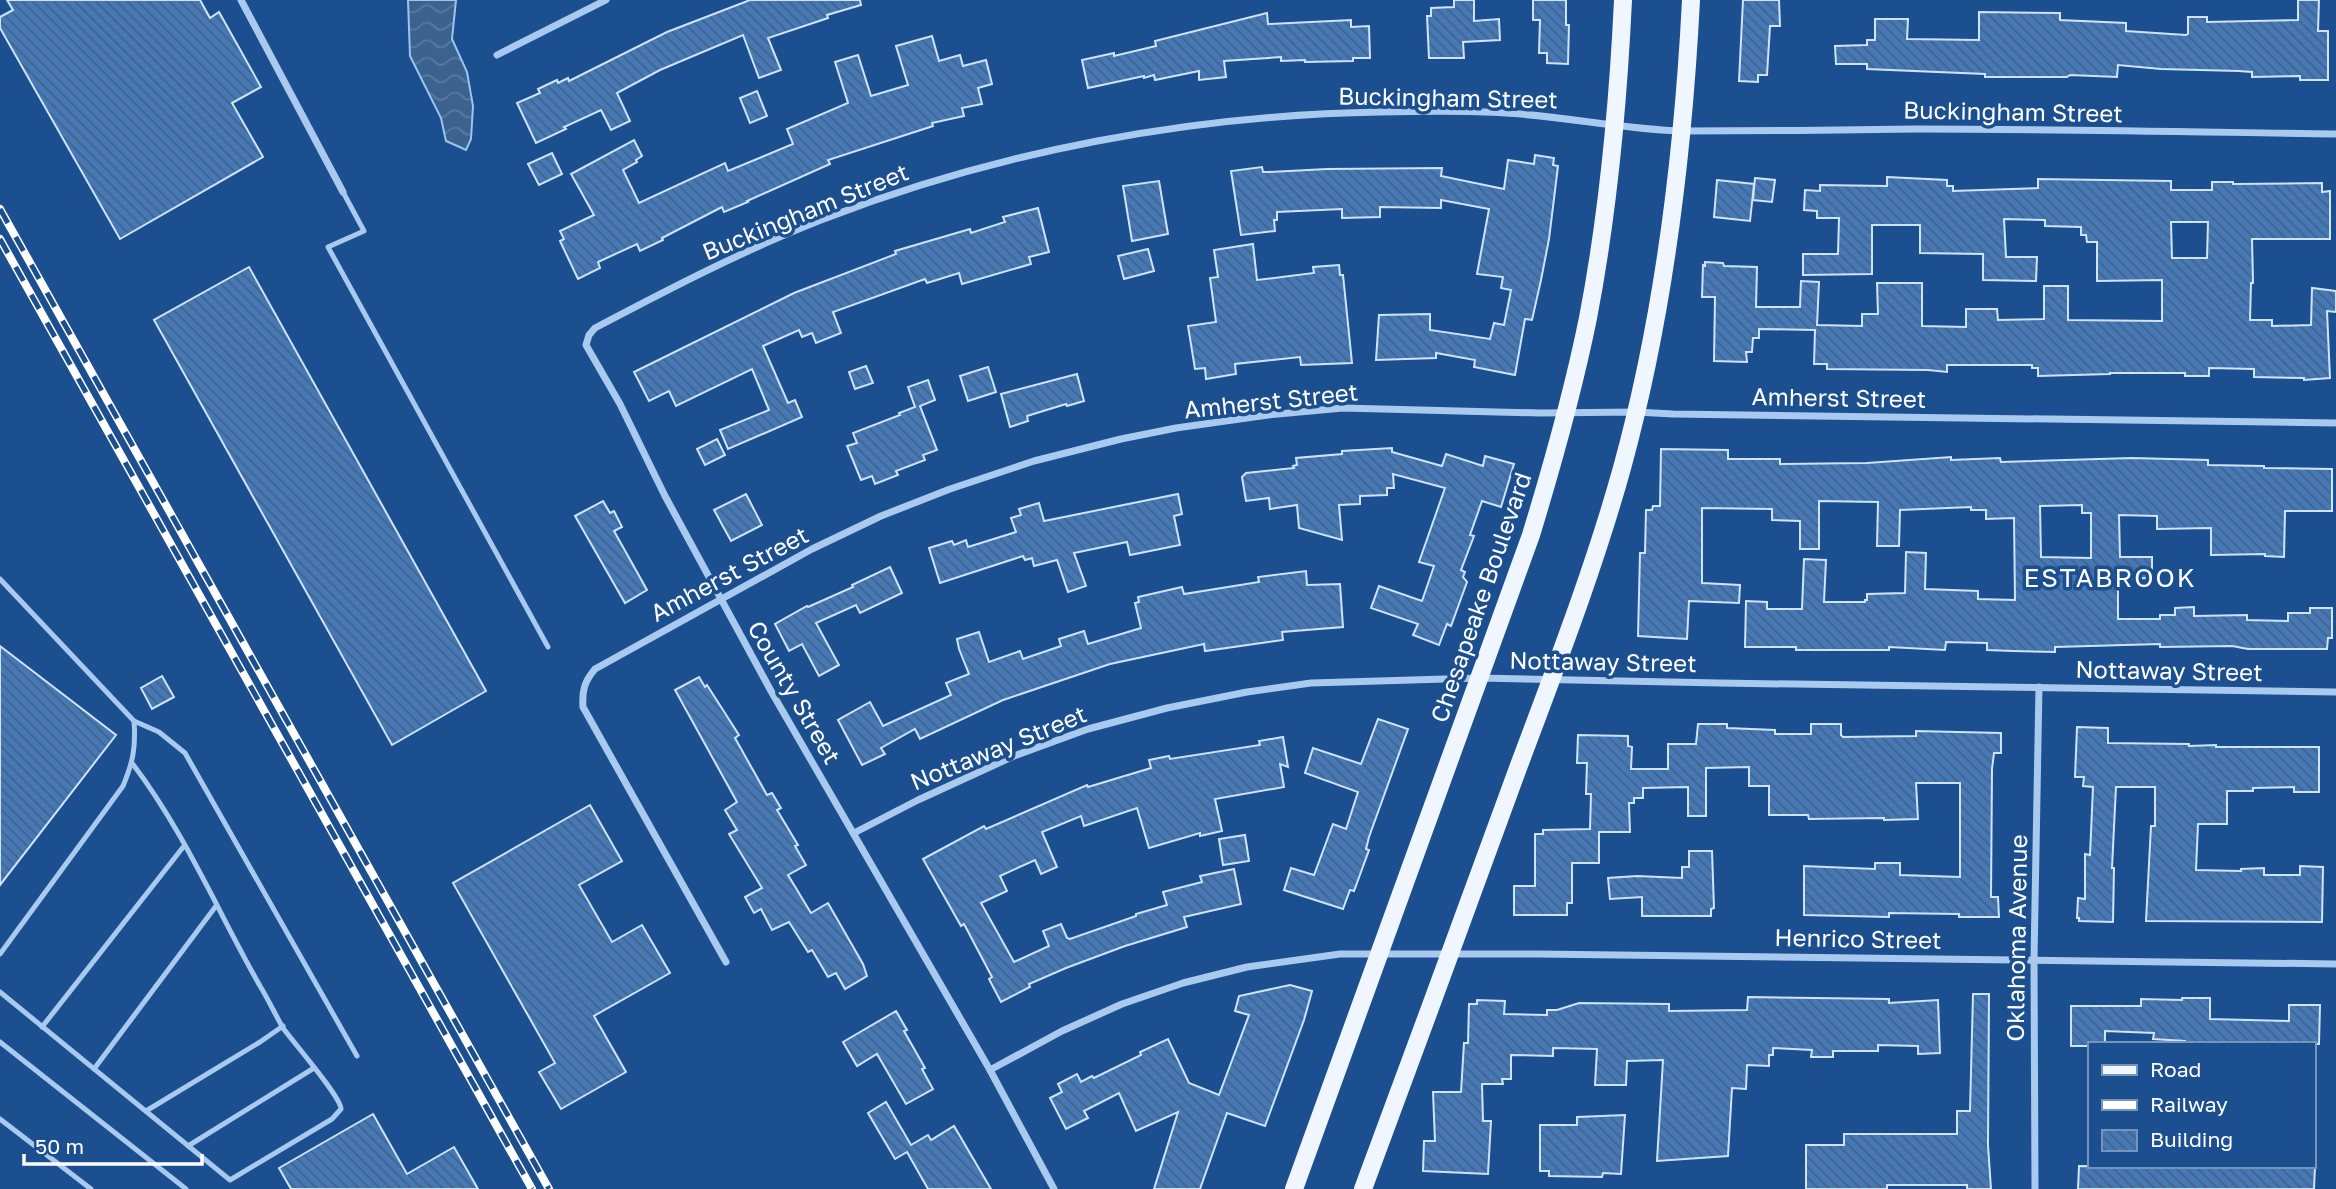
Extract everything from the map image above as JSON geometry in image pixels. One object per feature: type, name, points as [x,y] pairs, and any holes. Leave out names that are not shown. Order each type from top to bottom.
[{"type":"main road","name":"Chesapeake Boulevard","points":[[1294,1189],[1531,535],[1567,412],[1588,317],[1608,185],[1615,125],[1623,0]]},
{"type":"main road","points":[[1363,1189],[1551,679],[1596,552],[1622,468],[1659,305],[1672,221],[1682,131],[1691,0]]},
{"type":"street","points":[[241,0],[343,192]]},
{"type":"street","points":[[498,55],[606,0]]},
{"type":"street","name":"Buckingham Street","points":[[596,328],[693,277],[819,221],[905,190],[979,168],[1102,140],[1207,123],[1252,118],[1378,112],[1504,112],[1682,131],[1920,129],[2336,134]]},
{"type":"street","name":"County Street","points":[[596,328],[589,335],[586,345],[620,404],[665,496],[720,598],[990,1070],[1054,1189]]},
{"type":"street","name":"Amherst Street","points":[[726,962],[583,707],[582,693],[586,680],[594,669],[812,549],[881,516],[938,493],[1034,461],[1121,439],[1268,415],[1343,408],[2336,423]]},
{"type":"street","name":"Nottaway Street","points":[[853,832],[1014,756],[1088,729],[1167,708],[1311,683],[1479,678],[2336,692]]},
{"type":"street","name":"Oklahoma Avenue","points":[[2035,1189],[2034,959],[2039,687]]},
{"type":"street","points":[[990,1070],[1062,1031],[1122,1004],[1183,983],[1247,967],[1340,954],[1380,954]]},
{"type":"street","name":"Henrico Street","points":[[1380,954],[2336,964]]},
{"type":"lane","points":[[343,192],[364,231],[328,247],[548,647]]},
{"type":"lane","points":[[0,579],[134,721],[159,732],[185,753],[356,1056]]},
{"type":"lane","points":[[0,954],[123,786],[132,763],[134,721]]},
{"type":"lane","points":[[0,992],[230,1180],[332,1119],[341,1109],[341,1103],[283,1026],[148,783],[132,763]]},
{"type":"lane","points":[[43,1027],[184,846]]},
{"type":"lane","points":[[94,1069],[216,906]]},
{"type":"lane","points":[[145,1111],[283,1026]]},
{"type":"lane","points":[[0,1042],[186,1189]]},
{"type":"lane","points":[[188,1146],[314,1068]]},
{"type":"lane","points":[[0,1119],[91,1189]]},
{"type":"water","points":[[408,0],[456,0],[452,39],[467,72],[473,106],[471,139],[466,150],[446,141],[441,118],[410,56]]},
{"type":"building","points":[[7,0],[200,0],[210,18],[219,12],[261,87],[232,103],[263,157],[120,239],[0,28],[0,17],[13,10]]},
{"type":"building","points":[[750,0],[860,0],[861,5],[768,38],[781,70],[759,78],[743,35],[660,70],[617,93],[630,121],[611,130],[601,110],[536,143],[517,103],[540,93],[538,89],[557,80],[558,83],[568,78],[569,81],[667,32]]},
{"type":"building","points":[[1454,0],[1474,0],[1474,21],[1499,19],[1500,40],[1463,42],[1464,58],[1429,58],[1427,16],[1431,16],[1431,8],[1454,7]]},
{"type":"building","points":[[1533,0],[1566,0],[1566,25],[1569,25],[1568,64],[1547,63],[1547,53],[1539,53],[1540,20],[1533,20]]},
{"type":"building","points":[[1743,0],[1779,0],[1780,26],[1770,26],[1767,75],[1758,75],[1758,82],[1739,81]]},
{"type":"building","points":[[2298,0],[2319,0],[2318,31],[2328,31],[2328,80],[2300,80],[2300,76],[2252,77],[2252,72],[2239,71],[2118,65],[2117,77],[1985,77],[1985,74],[1867,69],[1867,64],[1836,64],[1835,46],[1867,45],[1867,40],[1875,40],[1875,19],[1908,19],[1907,39],[1979,40],[1979,12],[2060,13],[2060,20],[2126,23],[2126,31],[2186,35],[2188,17],[2207,17],[2207,22],[2298,20]]},
{"type":"building","points":[[1267,13],[1268,24],[1351,20],[1351,27],[1369,26],[1370,58],[1305,62],[1281,61],[1281,57],[1224,61],[1226,77],[1199,80],[1199,71],[1155,80],[1154,75],[1144,76],[1088,88],[1082,60],[1156,46],[1155,41]]},
{"type":"building","points":[[932,36],[939,61],[960,55],[963,66],[986,60],[992,84],[978,88],[982,104],[962,108],[964,116],[932,123],[933,126],[828,160],[830,164],[724,212],[722,207],[640,251],[637,244],[598,262],[600,268],[578,279],[560,241],[564,239],[560,231],[594,215],[571,174],[634,140],[642,156],[623,170],[639,203],[725,163],[728,171],[793,144],[787,129],[848,103],[835,62],[858,55],[871,96],[908,85],[896,46]]},
{"type":"building","points":[[757,91],[767,116],[750,123],[740,98]]},
{"type":"building","points":[[552,153],[562,174],[539,185],[528,164]]},
{"type":"building","points":[[1535,155],[1554,158],[1553,165],[1558,166],[1541,280],[1532,320],[1525,319],[1515,375],[1474,367],[1475,360],[1436,353],[1436,358],[1376,360],[1379,315],[1430,314],[1430,330],[1490,339],[1494,323],[1504,325],[1511,290],[1501,288],[1503,277],[1477,274],[1489,209],[1441,200],[1441,208],[1380,207],[1380,217],[1342,218],[1342,209],[1277,212],[1277,220],[1274,220],[1275,231],[1241,235],[1231,171],[1262,167],[1263,172],[1442,168],[1441,176],[1504,189],[1508,160],[1534,164]]},
{"type":"building","points":[[1887,177],[1947,180],[1947,186],[1953,186],[1953,191],[2038,188],[2038,179],[2171,181],[2171,190],[2212,190],[2212,182],[2322,183],[2322,192],[2330,191],[2330,239],[2252,239],[2250,320],[2272,320],[2272,326],[2311,325],[2312,288],[2336,291],[2336,312],[2327,311],[2330,378],[2304,380],[2254,377],[2254,369],[2209,368],[2209,376],[2185,376],[2185,373],[2110,373],[2038,376],[2038,368],[2032,368],[2032,365],[1947,365],[1947,372],[1827,369],[1827,364],[1814,364],[1815,330],[1759,329],[1759,338],[1753,338],[1752,352],[1746,352],[1747,362],[1714,361],[1715,297],[1702,297],[1705,262],[1723,263],[1724,266],[1757,267],[1756,307],[1800,307],[1801,281],[1819,282],[1817,325],[1862,326],[1862,314],[1878,314],[1877,283],[1922,283],[1922,326],[1966,327],[1966,309],[1997,309],[1998,320],[2044,319],[2044,286],[2068,286],[2068,320],[2162,321],[2162,280],[2097,281],[2097,242],[2087,242],[2086,235],[2081,235],[2081,227],[2045,226],[2045,220],[2004,219],[2006,257],[2037,257],[2036,281],[1983,280],[1983,254],[1920,253],[1920,225],[1872,225],[1872,274],[1803,275],[1803,254],[1838,254],[1839,218],[1817,218],[1817,211],[1804,210],[1805,190],[1820,191],[1820,185],[1887,186]],"holes":[[[2171,222],[2208,222],[2207,258],[2172,258]]]},
{"type":"building","points":[[1755,178],[1775,180],[1772,202],[1753,200]]},
{"type":"building","points":[[1717,180],[1754,184],[1750,221],[1714,217]]},
{"type":"building","points":[[1159,181],[1168,234],[1132,241],[1123,186]]},
{"type":"building","points":[[1038,208],[1049,252],[1029,257],[1031,264],[962,284],[959,273],[927,283],[925,279],[833,312],[841,333],[816,343],[812,333],[802,337],[799,330],[763,346],[788,403],[795,400],[802,417],[728,449],[720,430],[769,410],[752,369],[676,406],[669,391],[649,401],[634,372],[794,293],[896,254],[895,251],[970,229],[971,233],[1005,222],[1003,217]]},
{"type":"building","points":[[1253,244],[1257,280],[1314,273],[1313,267],[1339,265],[1340,275],[1343,275],[1352,363],[1301,365],[1300,357],[1235,364],[1236,374],[1206,379],[1205,368],[1195,369],[1188,326],[1216,322],[1210,278],[1218,277],[1214,250]]},
{"type":"building","points":[[1148,249],[1154,271],[1124,279],[1118,256]]},
{"type":"building","points":[[249,267],[486,691],[392,745],[154,320]]},
{"type":"building","points":[[866,366],[873,383],[855,389],[849,372]]},
{"type":"building","points":[[988,367],[996,392],[968,401],[960,376]]},
{"type":"building","points":[[1077,374],[1084,401],[1027,416],[1028,421],[1010,427],[1001,394]]},
{"type":"building","points":[[928,380],[935,400],[920,406],[937,450],[923,455],[925,460],[896,471],[898,475],[875,484],[872,476],[861,480],[847,446],[857,443],[853,433],[915,407],[908,387]]},
{"type":"building","points":[[717,439],[725,455],[705,465],[697,449]]},
{"type":"building","points":[[1392,448],[1392,452],[1442,466],[1446,454],[1483,466],[1485,456],[1514,464],[1501,507],[1482,501],[1470,535],[1474,536],[1461,570],[1465,572],[1463,577],[1467,582],[1451,626],[1447,624],[1439,645],[1413,635],[1418,624],[1371,608],[1379,586],[1422,601],[1434,566],[1419,562],[1445,488],[1393,474],[1394,488],[1387,488],[1387,495],[1360,496],[1360,504],[1339,505],[1342,540],[1299,528],[1297,505],[1270,509],[1269,498],[1246,501],[1242,477],[1246,473],[1294,468],[1293,466],[1297,465],[1296,458],[1342,454],[1342,451]]},
{"type":"building","points":[[1661,449],[1728,450],[1728,459],[1780,459],[1780,464],[1867,463],[1951,457],[1951,460],[2000,458],[2001,462],[2132,458],[2208,460],[2208,465],[2332,469],[2332,511],[2285,511],[2284,557],[2265,554],[2211,555],[2211,528],[2157,529],[2157,516],[2119,515],[2120,557],[2152,557],[2152,578],[2118,579],[2118,619],[2160,619],[2160,615],[2175,615],[2175,608],[2194,607],[2194,616],[2247,615],[2247,620],[2288,621],[2288,613],[2310,613],[2310,608],[2332,608],[2332,638],[2328,638],[2327,649],[2160,647],[2160,644],[2055,647],[2055,652],[1987,650],[1987,643],[1946,642],[1945,650],[1889,647],[1889,650],[1796,650],[1796,647],[1745,647],[1746,601],[1767,602],[1767,609],[1802,609],[1804,559],[1826,560],[1824,602],[1865,602],[1867,594],[1905,593],[1906,552],[1926,553],[1925,589],[1978,591],[1978,599],[2015,600],[2014,518],[1986,519],[1986,510],[1971,510],[1971,507],[1900,510],[1899,546],[1877,546],[1878,502],[1819,501],[1819,549],[1800,549],[1800,521],[1772,520],[1772,509],[1702,508],[1702,583],[1740,585],[1739,603],[1689,601],[1687,639],[1638,636],[1640,553],[1645,553],[1646,510],[1660,506]],"holes":[[[2082,505],[2082,513],[2091,513],[2091,558],[2041,557],[2040,506]]]},
{"type":"building","points":[[746,494],[762,525],[731,541],[714,510]]},
{"type":"building","points":[[1178,494],[1182,514],[1174,516],[1180,545],[1130,555],[1127,542],[1074,553],[1086,586],[1068,592],[1057,560],[1034,566],[1032,558],[1025,560],[1023,556],[940,583],[929,548],[952,541],[954,545],[966,540],[968,547],[1016,532],[1011,518],[1021,515],[1019,509],[1039,503],[1044,521]]},
{"type":"building","points":[[603,501],[610,513],[614,511],[622,527],[614,531],[647,590],[625,603],[575,516]]},
{"type":"building","points":[[890,567],[902,593],[860,613],[856,605],[816,623],[839,665],[819,676],[802,644],[789,651],[775,624]]},
{"type":"building","points":[[1306,571],[1307,585],[1340,584],[1343,627],[1282,632],[1283,640],[1205,651],[1204,644],[1110,664],[1003,700],[920,739],[915,729],[881,748],[885,754],[862,765],[838,720],[870,702],[883,726],[951,695],[946,683],[969,674],[957,639],[979,632],[989,662],[1020,651],[1023,659],[1061,646],[1059,639],[1084,631],[1088,644],[1141,628],[1135,603],[1139,602],[1138,597],[1182,587],[1184,594],[1259,582],[1258,577]]},
{"type":"building","points":[[0,646],[116,735],[0,885]]},
{"type":"building","points":[[162,676],[174,697],[152,709],[141,688]]},
{"type":"building","points":[[699,677],[739,735],[735,738],[767,795],[772,793],[781,808],[777,810],[798,845],[795,846],[806,865],[788,875],[811,913],[828,903],[863,964],[867,976],[845,989],[836,973],[828,977],[812,950],[808,952],[789,922],[772,930],[761,909],[754,913],[745,897],[762,888],[729,834],[737,830],[725,810],[737,802],[675,690]]},
{"type":"building","points":[[1378,719],[1408,729],[1369,837],[1366,849],[1369,850],[1354,891],[1350,890],[1343,909],[1284,890],[1291,868],[1314,875],[1333,824],[1346,829],[1358,792],[1305,773],[1313,748],[1361,764]]},
{"type":"building","points":[[1698,724],[1727,724],[1727,728],[1775,730],[1775,734],[1811,734],[1811,724],[1841,724],[1843,737],[1916,736],[1916,731],[2001,733],[2001,753],[1994,753],[1992,769],[1991,897],[1998,897],[1999,917],[1889,913],[1889,917],[1804,915],[1804,866],[1875,869],[1875,863],[1900,863],[1900,875],[1960,877],[1960,783],[1916,783],[1918,819],[1809,819],[1808,815],[1769,815],[1769,786],[1749,786],[1749,767],[1706,768],[1706,816],[1688,816],[1688,787],[1643,788],[1643,798],[1634,798],[1634,803],[1629,803],[1630,832],[1599,832],[1599,863],[1572,863],[1572,903],[1567,903],[1567,915],[1514,915],[1514,886],[1535,886],[1535,834],[1543,834],[1543,830],[1590,829],[1591,794],[1586,794],[1587,763],[1577,763],[1578,735],[1628,736],[1628,746],[1632,747],[1631,769],[1668,769],[1668,744],[1696,744]]},
{"type":"building","points":[[2077,727],[2108,728],[2108,743],[2319,747],[2319,792],[2294,792],[2294,787],[2227,791],[2227,824],[2198,824],[2196,870],[2241,871],[2264,868],[2264,875],[2300,875],[2300,866],[2323,867],[2322,922],[2146,921],[2151,826],[2155,826],[2155,787],[2116,787],[2112,868],[2113,922],[2079,921],[2078,898],[2085,899],[2085,854],[2090,855],[2093,787],[2083,786],[2084,777],[2075,777]]},
{"type":"building","points":[[1283,737],[1288,767],[1280,764],[1284,787],[1215,799],[1222,831],[1200,836],[1200,833],[1149,848],[1137,808],[1084,826],[1081,816],[1042,832],[1057,867],[1041,874],[1035,860],[1000,876],[1007,891],[981,903],[1014,962],[1049,946],[1043,931],[1061,924],[1070,939],[1136,916],[1167,905],[1163,892],[1202,882],[1200,876],[1234,869],[1241,904],[1184,917],[1187,927],[1066,968],[1029,984],[1030,987],[1001,1002],[989,979],[992,977],[964,924],[961,926],[923,859],[984,826],[986,829],[1087,785],[1088,787],[1151,768],[1149,760],[1260,745],[1259,741]]},
{"type":"building","points":[[590,805],[622,861],[579,885],[612,942],[642,925],[670,973],[594,1016],[626,1072],[561,1109],[539,1072],[555,1063],[453,883]]},
{"type":"building","points":[[1245,835],[1249,861],[1223,865],[1219,839]]},
{"type":"building","points":[[1689,851],[1712,851],[1714,908],[1711,909],[1711,916],[1642,916],[1642,897],[1610,899],[1608,878],[1682,878],[1682,867],[1689,867]]},
{"type":"building","points":[[1290,985],[1312,991],[1265,1126],[1227,1113],[1200,1189],[1154,1189],[1178,1112],[1136,1131],[1119,1093],[1084,1111],[1088,1118],[1066,1129],[1050,1098],[1062,1092],[1058,1084],[1077,1074],[1081,1082],[1092,1076],[1094,1078],[1168,1039],[1189,1083],[1219,1095],[1249,1015],[1235,1011],[1239,996]]},
{"type":"building","points":[[1973,994],[1989,994],[1988,1145],[1991,1189],[1967,1189],[1967,1185],[1887,1185],[1887,1189],[1806,1189],[1806,1145],[1844,1145],[1844,1134],[1957,1134],[1957,1111],[1970,1111]]},
{"type":"building","points":[[1748,997],[1889,999],[1889,1003],[1938,1000],[1940,1053],[1918,1054],[1918,1046],[1878,1045],[1878,1051],[1833,1051],[1833,1057],[1811,1057],[1812,1050],[1773,1048],[1773,1055],[1769,1055],[1769,1066],[1747,1065],[1746,1089],[1732,1088],[1728,1156],[1657,1161],[1663,1060],[1627,1061],[1626,1085],[1595,1085],[1597,1049],[1553,1048],[1553,1056],[1511,1055],[1511,1079],[1502,1079],[1503,1084],[1482,1084],[1483,1121],[1491,1121],[1488,1174],[1423,1171],[1424,1141],[1435,1141],[1433,1092],[1461,1092],[1464,1043],[1468,1043],[1469,1004],[1477,1004],[1477,1000],[1505,1001],[1504,1014],[1547,1015],[1547,1010],[1557,1010],[1579,1003],[1669,1004],[1669,1011],[1747,1010]]},
{"type":"building","points":[[2210,998],[2210,1019],[2289,1021],[2289,1005],[2320,1005],[2319,1044],[2185,1042],[2153,1039],[2154,1033],[2105,1031],[2105,1042],[2071,1046],[2071,1006],[2141,1006],[2141,999]]},
{"type":"building","points":[[896,1011],[933,1089],[906,1104],[877,1054],[857,1066],[843,1042]]},
{"type":"building","points":[[886,1102],[911,1145],[928,1135],[931,1140],[954,1126],[991,1189],[928,1189],[907,1152],[895,1159],[868,1113]]},
{"type":"building","points":[[373,1114],[407,1174],[454,1147],[478,1189],[291,1189],[279,1168]]},
{"type":"building","points":[[1625,1115],[1621,1174],[1603,1173],[1602,1177],[1549,1176],[1549,1171],[1540,1171],[1540,1125],[1577,1125],[1577,1117]]},
{"type":"building","points":[[2079,1166],[2315,1168],[2314,1189],[2078,1189]]},
{"type":"railway","points":[[0,209],[549,1189]]},
{"type":"railway","points":[[0,239],[532,1189]]},
{"type":"district","name":"ESTABROOK","points":[[2110,577]]}]
